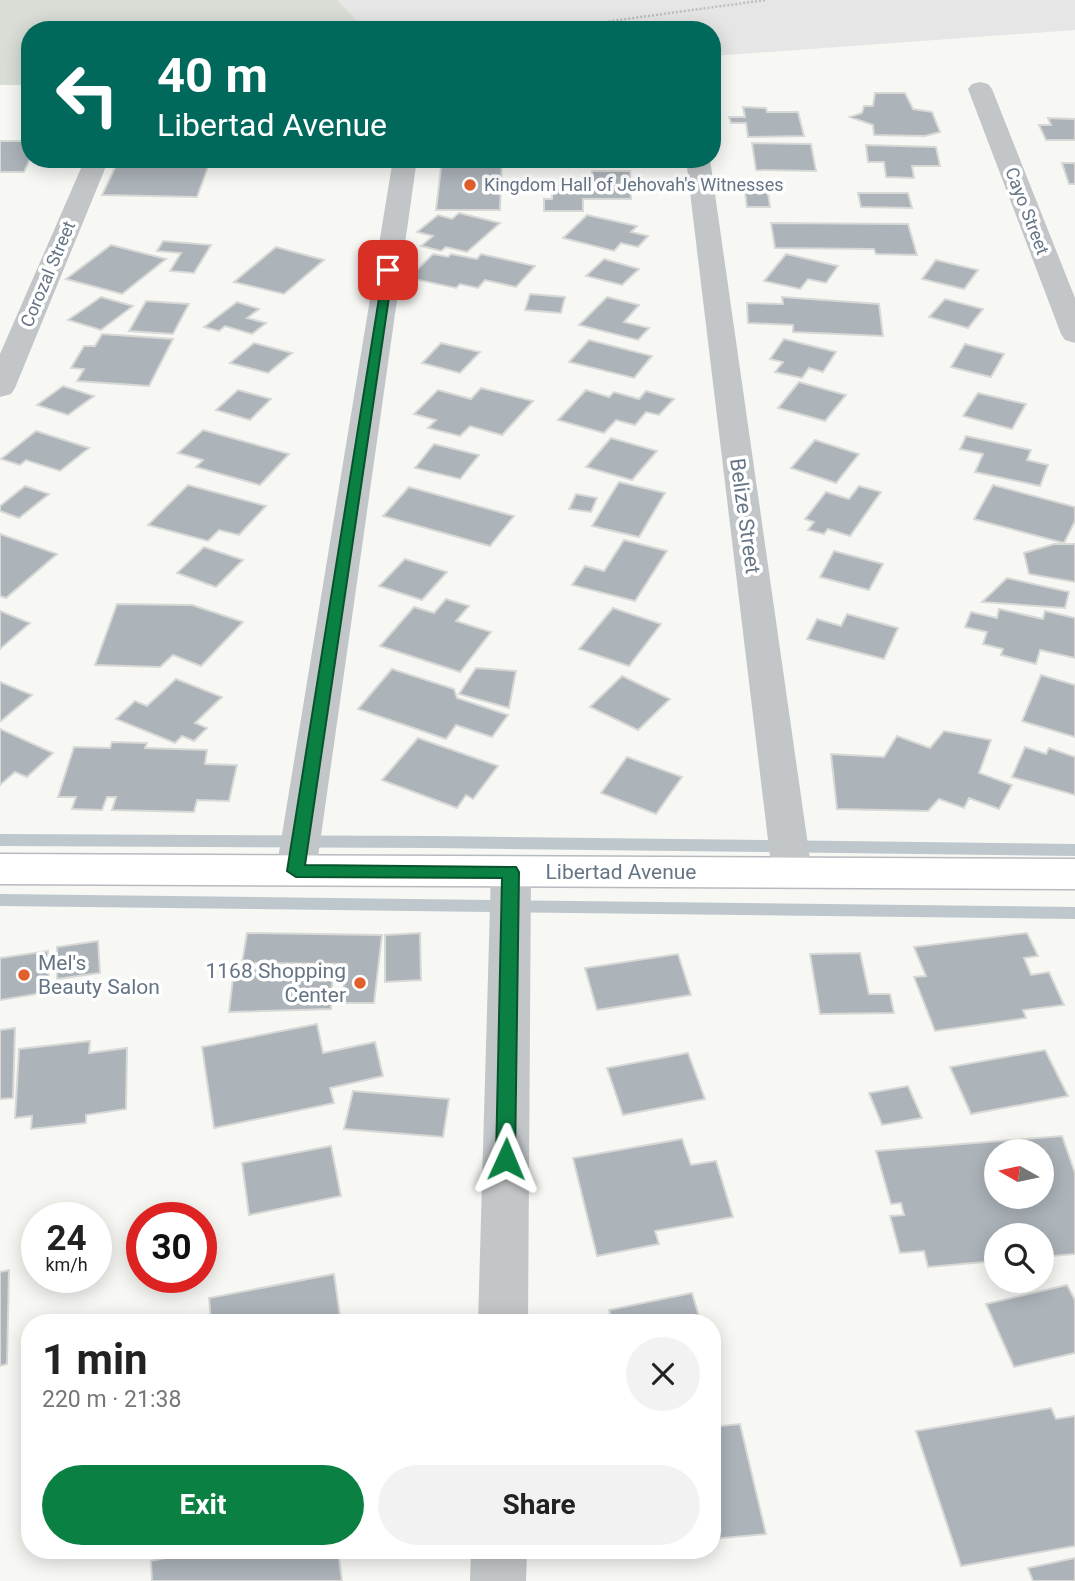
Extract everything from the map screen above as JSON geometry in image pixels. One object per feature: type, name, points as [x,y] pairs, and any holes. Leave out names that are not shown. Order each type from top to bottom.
[{"type":"street","name":"Cayo Street","points":[[980,89],[1075,334]]},
{"type":"street","name":"Corozal Street","points":[[0,388],[93,168]]},
{"type":"street","points":[[296,871],[404,168]]},
{"type":"street","name":"Belize Street","points":[[699,168],[792,873]]},
{"type":"street","name":"Libertad Avenue","points":[[0,869],[1075,874]]},
{"type":"street","points":[[503,1314],[510,872]]},
{"type":"street","points":[[498,1581],[499,1559]]},
{"type":"path","points":[[611,21],[766,0]]},
{"type":"shaded area","points":[[0,0],[337,0],[357,21],[21,21],[21,85],[0,85]]},
{"type":"shaded area","points":[[337,0],[1075,0],[1075,30],[721,55],[721,21],[357,21]]},
{"type":"building","points":[[875,93],[905,93],[913,109],[932,112],[940,132],[925,136],[874,135],[873,125],[850,117],[862,113],[864,106],[873,106]]},
{"type":"building","points":[[743,107],[766,108],[767,112],[798,112],[804,136],[748,137],[746,123],[731,123],[729,117],[745,117]]},
{"type":"building","points":[[1048,118],[1075,119],[1075,140],[1046,140],[1039,125],[1051,125]]},
{"type":"building","points":[[0,141],[21,141],[21,168],[26,168],[24,172],[0,172]]},
{"type":"building","points":[[752,143],[811,144],[816,171],[756,170]]},
{"type":"building","points":[[866,145],[936,147],[940,166],[912,166],[914,178],[886,177],[884,162],[868,162]]},
{"type":"building","points":[[1062,163],[1075,163],[1075,184],[1069,184]]},
{"type":"building","points":[[115,168],[208,168],[197,197],[102,195]]},
{"type":"building","name":"Kingdom Hall of Jehovah's Witnesses","points":[[441,168],[502,168],[500,210],[436,210]]},
{"type":"building","points":[[592,171],[630,171],[631,199],[583,199],[583,211],[544,211],[544,199],[552,199],[553,184],[592,184]]},
{"type":"building","points":[[744,185],[767,185],[770,207],[747,207]]},
{"type":"building","points":[[858,193],[908,193],[912,208],[861,207]]},
{"type":"building","points":[[459,213],[500,223],[467,252],[446,247],[441,251],[421,246],[433,236],[417,232],[438,215],[452,219]]},
{"type":"building","points":[[587,215],[637,226],[631,232],[648,236],[638,247],[621,243],[614,251],[563,238]]},
{"type":"building","points":[[771,223],[908,224],[917,255],[876,254],[874,249],[775,248]]},
{"type":"building","points":[[163,241],[211,245],[194,273],[170,271],[181,253],[157,251]]},
{"type":"building","points":[[111,245],[166,259],[122,294],[66,279]]},
{"type":"building","points":[[276,247],[324,260],[284,294],[234,282]]},
{"type":"building","points":[[433,254],[477,259],[481,254],[535,266],[516,287],[485,280],[478,288],[460,284],[456,288],[409,278]]},
{"type":"building","points":[[786,254],[838,266],[826,283],[808,279],[800,289],[764,281]]},
{"type":"building","points":[[604,259],[639,269],[622,285],[586,276]]},
{"type":"building","points":[[936,260],[978,270],[964,289],[922,279]]},
{"type":"building","points":[[530,294],[565,297],[561,313],[525,310]]},
{"type":"building","points":[[101,297],[133,306],[101,330],[68,320]]},
{"type":"building","points":[[607,297],[639,305],[624,322],[649,328],[638,340],[579,325]]},
{"type":"building","points":[[782,297],[879,304],[883,336],[793,332],[793,325],[748,323],[747,303],[783,304]]},
{"type":"building","points":[[945,299],[983,309],[968,328],[929,317]]},
{"type":"building","points":[[146,301],[189,304],[173,334],[129,331]]},
{"type":"building","points":[[237,302],[259,309],[247,318],[266,323],[252,334],[225,326],[219,331],[204,327]]},
{"type":"building","points":[[102,334],[173,339],[149,386],[77,381],[84,369],[71,368],[84,346],[95,346]]},
{"type":"building","points":[[784,339],[836,352],[823,372],[809,368],[802,378],[775,372],[783,362],[770,359]]},
{"type":"building","points":[[589,340],[652,356],[634,378],[569,362]]},
{"type":"building","points":[[254,343],[292,353],[268,373],[230,363]]},
{"type":"building","points":[[441,343],[480,352],[460,373],[422,363]]},
{"type":"building","points":[[965,344],[1004,354],[991,377],[951,367]]},
{"type":"building","points":[[799,382],[846,395],[825,421],[778,408]]},
{"type":"building","points":[[63,386],[94,396],[68,415],[37,405]]},
{"type":"building","points":[[481,388],[533,401],[502,435],[470,426],[460,436],[428,428],[436,420],[414,414],[438,390],[471,399]]},
{"type":"building","points":[[238,390],[271,399],[250,420],[216,410]]},
{"type":"building","points":[[586,390],[609,397],[614,392],[639,399],[646,391],[674,399],[659,415],[646,412],[635,425],[616,420],[604,433],[558,420]]},
{"type":"building","points":[[978,393],[1026,404],[1012,429],[963,416]]},
{"type":"building","points":[[203,430],[289,454],[260,485],[196,467],[203,460],[178,453]]},
{"type":"building","points":[[36,431],[89,448],[60,471],[26,460],[20,465],[1,459]]},
{"type":"building","points":[[966,436],[1031,450],[1027,460],[1048,465],[1040,486],[975,472],[983,454],[960,449]]},
{"type":"building","points":[[611,438],[657,451],[632,480],[586,467]]},
{"type":"building","points":[[815,440],[859,454],[836,483],[791,468]]},
{"type":"building","points":[[434,444],[479,455],[460,479],[415,468]]},
{"type":"building","points":[[619,482],[665,493],[639,537],[592,526]]},
{"type":"building","points":[[188,485],[266,506],[239,535],[219,530],[208,541],[148,525]]},
{"type":"building","points":[[993,485],[1075,507],[1075,521],[1064,543],[974,519]]},
{"type":"building","points":[[25,486],[49,494],[19,518],[0,511],[0,506]]},
{"type":"building","points":[[859,486],[881,492],[850,536],[828,529],[824,534],[808,530],[814,522],[805,519],[826,492],[849,499]]},
{"type":"building","points":[[409,487],[514,516],[490,546],[383,516]]},
{"type":"building","points":[[576,494],[597,498],[591,512],[569,509]]},
{"type":"building","points":[[0,534],[57,554],[6,598],[0,596]]},
{"type":"building","points":[[624,540],[667,551],[635,601],[572,585],[585,566],[604,571]]},
{"type":"building","points":[[1054,544],[1075,544],[1075,582],[1029,574],[1024,553]]},
{"type":"building","points":[[204,547],[243,560],[216,587],[177,573]]},
{"type":"building","points":[[834,551],[883,564],[869,590],[820,577]]},
{"type":"building","points":[[405,559],[447,572],[422,600],[379,586]]},
{"type":"building","points":[[1007,578],[1069,592],[1065,608],[982,602]]},
{"type":"building","points":[[446,599],[469,606],[456,621],[491,632],[460,672],[380,646],[414,607],[434,613]]},
{"type":"building","points":[[117,604],[192,605],[243,622],[201,666],[173,655],[160,667],[95,665]]},
{"type":"building","points":[[613,608],[661,624],[629,666],[579,649]]},
{"type":"building","points":[[999,609],[1043,619],[1045,611],[1075,618],[1075,658],[1040,650],[1036,664],[1001,655],[1003,649],[983,644],[987,632],[965,627],[971,612],[997,618]]},
{"type":"building","points":[[0,611],[30,623],[0,649]]},
{"type":"building","points":[[847,614],[898,628],[884,659],[807,639],[817,619],[841,626]]},
{"type":"building","points":[[476,668],[516,671],[509,708],[459,694]]},
{"type":"building","points":[[392,669],[454,689],[457,698],[508,715],[492,737],[456,725],[446,739],[358,709]]},
{"type":"building","points":[[1041,675],[1075,685],[1075,737],[1022,721]]},
{"type":"building","points":[[622,676],[670,699],[638,730],[590,707]]},
{"type":"building","points":[[176,679],[222,697],[195,723],[207,728],[194,741],[182,736],[175,743],[116,719],[135,701],[147,706]]},
{"type":"building","points":[[0,682],[32,695],[1,721],[0,721]]},
{"type":"building","points":[[0,729],[53,753],[27,777],[15,772],[0,785]]},
{"type":"building","points":[[944,731],[991,740],[979,773],[1012,785],[999,809],[969,798],[964,808],[939,799],[928,811],[837,809],[831,754],[884,757],[897,736],[930,748]]},
{"type":"building","points":[[418,738],[498,766],[473,799],[466,795],[457,808],[382,780]]},
{"type":"building","points":[[112,742],[147,743],[145,748],[207,750],[205,764],[237,765],[229,801],[197,800],[194,812],[112,810],[116,797],[107,797],[102,810],[72,809],[76,797],[58,797],[74,747],[110,748]]},
{"type":"building","points":[[1025,747],[1046,754],[1049,748],[1075,757],[1075,795],[1012,777]]},
{"type":"building","points":[[627,757],[682,777],[656,814],[601,793]]},
{"type":"building","name":"1168 Shopping Center","points":[[247,933],[382,935],[374,1003],[342,1003],[346,964],[242,963]]},
{"type":"building","points":[[420,933],[421,980],[385,982],[385,935]]},
{"type":"building","points":[[1027,933],[1038,956],[1024,958],[1031,975],[1049,972],[1064,1005],[1023,1010],[1026,1018],[935,1031],[914,977],[926,976],[914,947]]},
{"type":"building","points":[[98,941],[100,973],[57,979],[57,947]]},
{"type":"building","name":"Mel's Beauty Salon","points":[[48,951],[49,992],[0,1000],[0,958]]},
{"type":"building","points":[[860,953],[869,994],[890,994],[894,1013],[820,1014],[810,954]]},
{"type":"building","points":[[678,954],[691,995],[597,1010],[585,968]]},
{"type":"building","points":[[333,968],[331,1009],[229,1012],[234,970]]},
{"type":"building","points":[[317,1024],[323,1053],[375,1042],[383,1076],[330,1088],[334,1103],[214,1128],[202,1047]]},
{"type":"building","points":[[15,1028],[13,1098],[0,1099],[0,1030]]},
{"type":"building","points":[[90,1041],[89,1053],[127,1048],[126,1109],[86,1115],[86,1123],[31,1129],[32,1116],[15,1118],[19,1049]]},
{"type":"building","points":[[1045,1050],[1068,1096],[971,1114],[950,1067]]},
{"type":"building","points":[[688,1053],[705,1099],[623,1115],[607,1068]]},
{"type":"building","points":[[908,1086],[922,1118],[882,1125],[869,1093]]},
{"type":"building","points":[[353,1091],[449,1099],[443,1137],[344,1129]]},
{"type":"building","points":[[1062,1136],[1075,1173],[1075,1254],[1054,1256],[1054,1223],[984,1223],[984,1262],[928,1267],[924,1251],[900,1253],[890,1216],[904,1215],[901,1203],[891,1204],[876,1151],[984,1142],[984,1209],[1054,1209],[1054,1139],[1025,1139]]},
{"type":"building","points":[[682,1139],[691,1165],[716,1161],[733,1217],[655,1231],[659,1244],[597,1256],[573,1158]]},
{"type":"building","points":[[331,1146],[341,1196],[249,1215],[242,1163]]},
{"type":"building","points":[[9,1270],[7,1364],[0,1366],[0,1272]]},
{"type":"building","points":[[334,1274],[340,1314],[210,1314],[209,1298]]},
{"type":"building","points":[[1067,1285],[1075,1300],[1075,1353],[1014,1367],[986,1304],[1033,1293],[1054,1293],[1054,1288]]},
{"type":"building","points":[[692,1293],[698,1314],[610,1314],[609,1310]]},
{"type":"building","points":[[1051,1408],[1056,1419],[1075,1416],[1075,1546],[961,1566],[916,1431]]},
{"type":"building","points":[[740,1424],[766,1534],[721,1538],[721,1426]]},
{"type":"building","points":[[1075,1558],[1075,1581],[1033,1581],[1028,1568]]},
{"type":"building","points":[[339,1559],[342,1581],[152,1581],[151,1561]]},
{"type":"waterway","points":[[0,840],[1075,850]]},
{"type":"waterway","points":[[0,900],[1075,913]]},
{"type":"place","name":"Kingdom Hall of Jehovah's Witnesses","points":[[470,185]]},
{"type":"place","name":"Mel's Beauty Salon","points":[[24,975]]},
{"type":"place","name":"1168 Shopping Center","points":[[360,983]]},
{"type":"route","points":[[388,270],[296,871],[510,872],[506,1159]]}]
